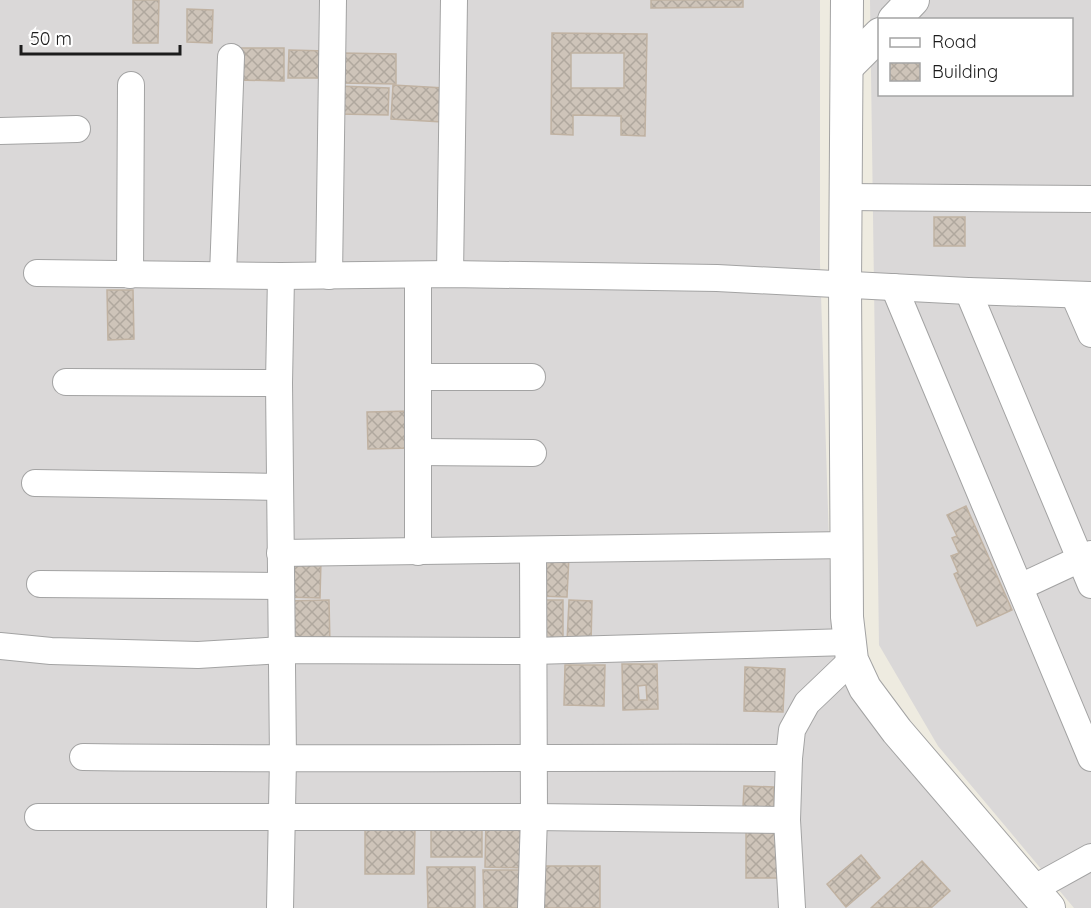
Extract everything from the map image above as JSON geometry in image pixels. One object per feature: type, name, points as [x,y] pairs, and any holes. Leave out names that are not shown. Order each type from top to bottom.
[{"type":"street","points":[[329,276],[333,0]]},
{"type":"street","points":[[450,274],[454,0]]},
{"type":"street","points":[[847,0],[845,284],[847,617],[850,651],[865,688],[897,731],[1041,899],[1091,857]]},
{"type":"street","points":[[896,18],[913,0]]},
{"type":"street","points":[[847,68],[878,35]]},
{"type":"street","points":[[223,275],[231,57]]},
{"type":"street","points":[[130,275],[131,85]]},
{"type":"street","points":[[0,131],[77,129]]},
{"type":"street","points":[[847,197],[1091,199]]},
{"type":"street","points":[[37,273],[281,276],[450,274],[717,278],[1082,295],[1091,334]]},
{"type":"street","points":[[418,275],[418,552]]},
{"type":"street","points":[[280,908],[280,818],[283,759],[279,383],[281,276]]},
{"type":"street","points":[[894,288],[1091,758]]},
{"type":"street","points":[[968,291],[1086,556],[1091,585]]},
{"type":"street","points":[[418,377],[532,377]]},
{"type":"street","points":[[66,382],[279,383]]},
{"type":"street","points":[[418,452],[533,453]]},
{"type":"street","points":[[35,483],[280,487]]},
{"type":"street","points":[[280,553],[848,545]]},
{"type":"street","points":[[531,908],[534,817],[533,550]]},
{"type":"street","points":[[1020,587],[1086,556]]},
{"type":"street","points":[[40,585],[280,586]]},
{"type":"street","points":[[0,646],[51,651],[198,655],[282,650],[850,651]]},
{"type":"street","points":[[792,908],[787,820],[792,730],[799,716],[850,651]]},
{"type":"street","points":[[83,757],[789,758]]},
{"type":"street","points":[[38,817],[534,817],[787,820]]},
{"type":"shaded area","points":[[0,0],[820,0],[820,264],[831,602],[857,699],[1027,908],[0,908]]},
{"type":"shaded area","points":[[870,0],[1091,0],[1091,908],[1074,908],[938,746],[879,645]]},
{"type":"building","points":[[133,0],[159,0],[158,43],[133,43]]},
{"type":"building","points":[[651,0],[743,0],[743,7],[651,8]]},
{"type":"building","points":[[187,9],[213,10],[212,43],[187,42]]},
{"type":"building","points":[[552,33],[647,34],[645,136],[621,135],[621,116],[573,115],[573,135],[551,134]],"holes":[[[571,53],[624,53],[624,88],[571,88]]]},
{"type":"building","points":[[238,48],[284,48],[284,81],[238,80]]},
{"type":"building","points":[[289,50],[326,51],[326,78],[288,78]]},
{"type":"building","points":[[342,53],[396,54],[396,84],[341,83]]},
{"type":"building","points":[[393,85],[444,88],[442,122],[391,119]]},
{"type":"building","points":[[339,86],[389,88],[388,115],[339,114]]},
{"type":"building","points":[[934,217],[965,217],[965,246],[934,246]]},
{"type":"building","points":[[107,290],[133,290],[134,339],[108,340]]},
{"type":"building","points":[[411,411],[412,448],[368,449],[367,412]]},
{"type":"building","points":[[966,506],[1012,610],[977,626],[954,574],[958,572],[951,556],[959,553],[952,538],[957,536],[947,515]]},
{"type":"building","points":[[539,555],[569,556],[567,597],[538,596]]},
{"type":"building","points":[[285,559],[321,560],[320,598],[284,597]]},
{"type":"building","points":[[329,600],[330,645],[287,646],[286,601]]},
{"type":"building","points":[[540,600],[563,600],[563,644],[540,644]]},
{"type":"building","points":[[569,600],[592,601],[591,644],[567,642]]},
{"type":"building","points":[[622,664],[657,664],[658,709],[623,710]],"holes":[[[646,685],[647,700],[639,700],[638,686]]]},
{"type":"building","points":[[565,665],[605,665],[604,706],[564,705]]},
{"type":"building","points":[[745,667],[785,669],[783,712],[744,711]]},
{"type":"building","points":[[744,786],[774,787],[774,808],[743,807]]},
{"type":"building","points":[[486,820],[524,821],[523,868],[485,867]]},
{"type":"building","points":[[365,826],[415,827],[414,874],[365,874]]},
{"type":"building","points":[[482,828],[482,857],[431,857],[431,829]]},
{"type":"building","points":[[746,831],[780,831],[780,878],[746,878]]},
{"type":"building","points":[[861,855],[880,878],[846,907],[827,884]]},
{"type":"building","points":[[922,861],[950,891],[931,908],[871,908]]},
{"type":"building","points":[[538,866],[600,866],[600,908],[538,908]]},
{"type":"building","points":[[427,867],[475,867],[475,908],[428,908]]},
{"type":"building","points":[[483,870],[525,870],[525,908],[484,908]]}]
